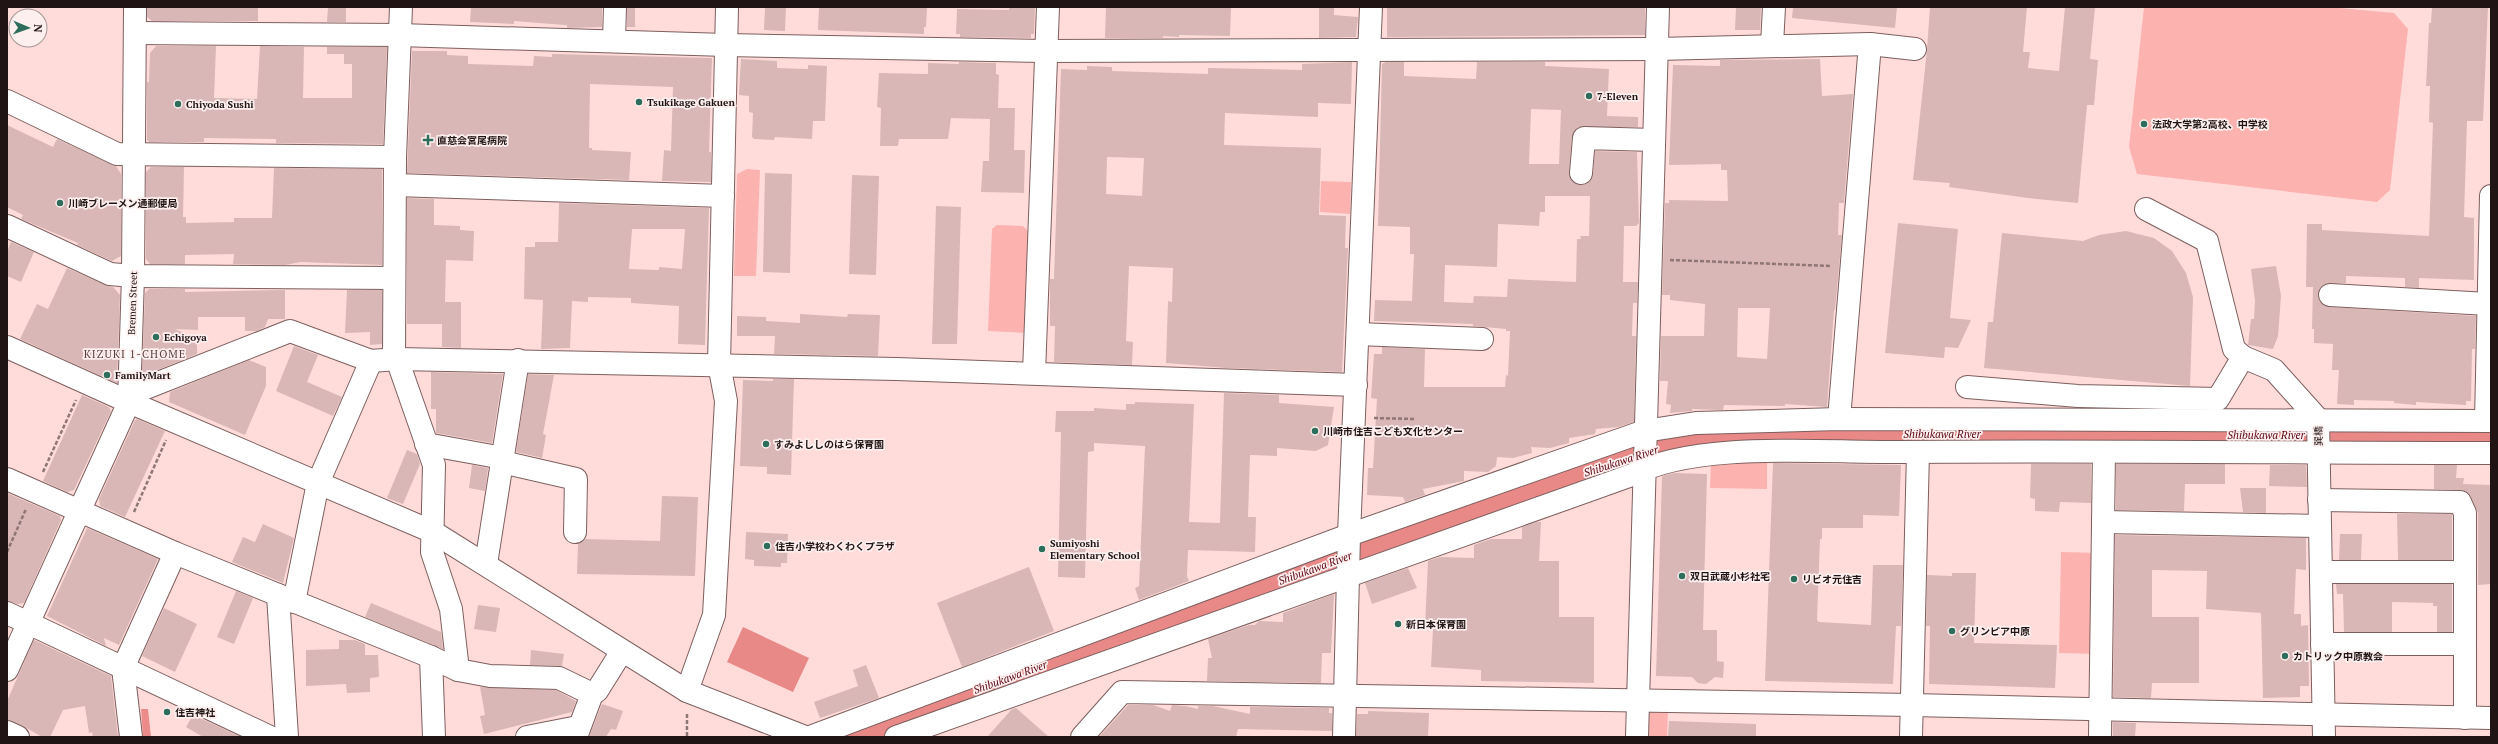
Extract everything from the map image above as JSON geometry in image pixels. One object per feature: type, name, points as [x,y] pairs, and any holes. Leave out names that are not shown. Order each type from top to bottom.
[{"type":"street","name":"Bremen Street","points":[[7,670],[128,402],[133,276],[135,7]]},
{"type":"street","points":[[401,7],[394,157],[396,359],[434,465],[432,552],[451,609],[458,670]]},
{"type":"street","points":[[614,40],[615,7]]},
{"type":"street","points":[[687,691],[714,615],[726,401],[719,364],[727,7]]},
{"type":"street","points":[[1034,373],[1045,50],[1048,7]]},
{"type":"street","points":[[1344,737],[1354,417],[1371,7]]},
{"type":"street","points":[[1638,737],[1645,431],[1658,7]]},
{"type":"street","points":[[1772,45],[1774,7]]},
{"type":"street","points":[[135,33],[399,35],[614,40],[726,45],[1045,50],[1657,49],[1772,45],[1870,44],[1915,49]]},
{"type":"street","points":[[1839,419],[1870,44]]},
{"type":"street","points":[[7,102],[117,154],[394,157]]},
{"type":"street","points":[[1581,173],[1584,138],[1654,140]]},
{"type":"street","points":[[395,185],[723,196]]},
{"type":"street","points":[[810,737],[1350,535],[1645,431],[1719,422],[1839,419],[2318,419],[2488,421],[2491,196]]},
{"type":"street","points":[[2146,209],[2207,241],[2234,349],[2243,357],[2274,370],[2318,419]]},
{"type":"street","points":[[7,226],[110,274],[133,276],[394,278]]},
{"type":"street","points":[[2330,295],[2489,315]]},
{"type":"street","points":[[128,402],[143,389],[290,331],[371,360],[518,360],[719,364],[1034,373],[1356,385]]},
{"type":"street","points":[[1358,334],[1471,345]]},
{"type":"street","points":[[7,347],[174,422],[433,532],[687,691],[804,737]]},
{"type":"street","points":[[1967,387],[2078,396],[2218,399],[2243,357]]},
{"type":"street","points":[[287,737],[286,598],[318,483],[371,360]]},
{"type":"street","points":[[486,564],[518,360]]},
{"type":"street","name":"巽橋","points":[[2318,419],[2324,737]]},
{"type":"street","points":[[426,444],[503,460],[576,479],[575,532]]},
{"type":"street","points":[[896,737],[1632,475],[1644,468],[1691,456],[1728,453],[1918,452],[2491,453]]},
{"type":"street","points":[[1910,737],[1918,452]]},
{"type":"street","points":[[2100,737],[2104,452]]},
{"type":"street","points":[[7,479],[175,553],[431,657],[458,670],[490,676],[559,678],[592,694]]},
{"type":"street","points":[[2319,500],[2460,502],[2465,513],[2465,718]]},
{"type":"street","points":[[2103,522],[2320,526]]},
{"type":"street","points":[[131,737],[123,668],[175,553]]},
{"type":"street","points":[[2320,572],[2465,572]]},
{"type":"street","points":[[7,613],[270,737]]},
{"type":"street","points":[[2322,644],[2465,644]]},
{"type":"street","points":[[527,737],[577,732],[592,694],[597,691],[622,651]]},
{"type":"street","points":[[431,657],[434,737]]},
{"type":"street","points":[[1082,737],[1122,692],[1911,705],[2323,713],[2491,718]]},
{"type":"street","points":[[7,732],[18,737]]},
{"type":"path","points":[[1650,259],[1852,267]]},
{"type":"path","points":[[7,552],[84,382]]},
{"type":"path","points":[[1354,417],[1415,420]]},
{"type":"path","points":[[126,532],[174,422]]},
{"type":"shaded area","points":[[2144,7],[2329,7],[2394,13],[2408,29],[2390,190],[2377,202],[2137,174],[2129,147]]},
{"type":"shaded area","points":[[747,169],[760,170],[756,276],[734,276],[737,174]]},
{"type":"shaded area","points":[[1321,181],[1351,182],[1350,214],[1320,212]]},
{"type":"shaded area","points":[[997,225],[1023,226],[1029,232],[1025,333],[988,331],[992,229]]},
{"type":"shaded area","points":[[1711,461],[1767,461],[1767,489],[1710,488]]},
{"type":"shaded area","points":[[2061,552],[2100,553],[2098,654],[2059,653]]},
{"type":"shaded area","points":[[743,627],[809,658],[793,692],[727,662]]},
{"type":"shaded area","points":[[141,709],[148,709],[151,737],[143,737]]},
{"type":"shaded area","points":[[1645,710],[1668,711],[1667,737],[1644,737]]},
{"type":"building","points":[[147,7],[258,7],[258,21],[152,21],[147,17]]},
{"type":"building","points":[[328,7],[346,7],[346,22],[327,22]]},
{"type":"building","points":[[471,7],[602,7],[602,27],[567,28],[567,25],[514,21],[514,24],[470,22]]},
{"type":"building","points":[[627,7],[635,7],[635,27],[627,27]]},
{"type":"building","points":[[765,7],[786,7],[785,31],[764,30]]},
{"type":"building","points":[[819,7],[927,7],[926,27],[924,27],[924,34],[818,30]]},
{"type":"building","points":[[1009,7],[1035,8],[1034,34],[1031,34],[1031,38],[960,37],[960,34],[956,34],[957,9],[1009,10]]},
{"type":"building","points":[[1106,7],[1231,7],[1230,36],[1179,35],[1179,37],[1163,36],[1163,38],[1105,38]]},
{"type":"building","points":[[1319,7],[1334,7],[1334,15],[1358,17],[1356,37],[1319,38]]},
{"type":"building","points":[[1387,7],[1645,7],[1645,35],[1387,37]]},
{"type":"building","points":[[1793,7],[1897,7],[1895,28],[1792,18]]},
{"type":"building","points":[[1930,7],[2027,7],[2023,52],[2030,52],[2028,68],[2059,71],[2065,7],[2095,7],[2090,59],[2098,60],[2094,105],[2087,105],[2078,203],[1949,187],[1950,183],[1913,180],[1927,50]]},
{"type":"building","points":[[2432,7],[2488,7],[2483,121],[2467,121],[2464,217],[2474,218],[2474,280],[2419,278],[2419,288],[2405,287],[2405,278],[2346,276],[2346,283],[2325,284],[2320,288],[2318,295],[2323,305],[2329,307],[2476,316],[2475,349],[2472,349],[2471,401],[2466,401],[2466,405],[2416,402],[2416,405],[2394,403],[2394,401],[2354,400],[2354,405],[2337,404],[2339,370],[2332,370],[2333,344],[2314,343],[2314,329],[2312,329],[2313,287],[2306,287],[2307,224],[2322,224],[2322,230],[2429,236],[2433,123],[2429,122],[2430,86],[2426,86],[2429,23],[2431,23]]},
{"type":"building","points":[[1736,8],[1761,8],[1760,30],[1735,30]]},
{"type":"building","points":[[156,46],[216,46],[214,98],[257,99],[260,46],[304,47],[303,98],[352,98],[352,64],[344,64],[344,54],[327,54],[327,47],[387,47],[383,144],[276,143],[276,139],[204,138],[204,142],[149,142],[147,140],[147,82],[149,82],[150,53]]},
{"type":"building","points":[[412,51],[447,51],[447,55],[468,56],[468,64],[533,66],[534,56],[552,57],[552,54],[712,58],[709,152],[711,152],[711,182],[662,181],[664,150],[671,151],[673,87],[590,84],[589,148],[592,148],[592,150],[631,152],[629,180],[407,173]]},
{"type":"building","points":[[741,59],[777,61],[777,68],[808,69],[808,65],[827,66],[825,121],[813,121],[812,139],[775,137],[774,140],[754,139],[752,137],[753,113],[749,112],[749,96],[739,95]]},
{"type":"building","points":[[1820,59],[1822,96],[1853,94],[1844,203],[1839,203],[1838,235],[1842,235],[1834,310],[1827,407],[1785,404],[1785,406],[1724,405],[1723,410],[1692,409],[1692,411],[1670,413],[1671,405],[1666,404],[1668,381],[1660,381],[1661,336],[1704,336],[1705,304],[1670,300],[1670,295],[1662,295],[1665,203],[1669,203],[1669,200],[1728,201],[1727,170],[1721,170],[1721,164],[1669,165],[1673,65],[1720,66],[1720,60]],"holes":[[[1738,308],[1770,308],[1767,359],[1737,357]]]},
{"type":"building","points":[[959,62],[996,63],[996,74],[999,75],[998,108],[1015,108],[1014,150],[1025,150],[1024,193],[981,192],[983,161],[989,161],[990,119],[951,118],[948,139],[899,139],[898,146],[880,146],[881,108],[877,107],[879,73],[928,74],[928,63],[959,64]]},
{"type":"building","points":[[1352,62],[1351,104],[1318,103],[1318,117],[1225,113],[1224,145],[1321,148],[1319,215],[1346,216],[1345,248],[1348,248],[1342,372],[1226,368],[1166,363],[1168,301],[1172,302],[1173,268],[1129,266],[1126,341],[1133,342],[1132,365],[1054,362],[1055,326],[1050,326],[1050,279],[1054,279],[1061,69],[1087,70],[1087,66],[1112,67],[1112,71],[1208,74],[1208,68],[1302,70],[1302,64]],"holes":[[[1107,157],[1144,158],[1142,196],[1106,194]]]},
{"type":"building","points":[[1386,62],[1404,62],[1404,76],[1476,79],[1477,62],[1545,62],[1545,66],[1609,69],[1607,116],[1638,117],[1638,127],[1578,127],[1572,137],[1569,172],[1574,183],[1586,184],[1593,174],[1595,151],[1637,152],[1639,223],[1636,226],[1624,226],[1623,282],[1638,282],[1637,303],[1633,303],[1632,336],[1636,336],[1634,422],[1618,427],[1596,429],[1595,434],[1569,438],[1569,443],[1550,448],[1531,447],[1532,453],[1513,458],[1497,457],[1496,466],[1488,472],[1464,471],[1464,481],[1423,489],[1425,495],[1405,502],[1403,497],[1367,495],[1368,468],[1373,468],[1377,399],[1371,398],[1374,354],[1382,354],[1382,347],[1425,349],[1424,387],[1505,387],[1506,375],[1508,376],[1510,331],[1506,331],[1506,329],[1473,326],[1473,324],[1374,321],[1375,300],[1412,301],[1414,254],[1410,254],[1410,227],[1378,226],[1382,64]],"holes":[[[1531,109],[1561,110],[1559,164],[1529,164]],[[1545,196],[1590,196],[1589,236],[1580,236],[1581,239],[1577,239],[1576,282],[1508,279],[1507,297],[1474,296],[1473,303],[1444,302],[1445,265],[1497,267],[1498,224],[1539,226],[1540,212],[1545,212]]]},
{"type":"building","points":[[7,125],[53,147],[57,139],[116,166],[121,174],[121,256],[112,261],[77,245],[78,243],[21,219],[23,215],[7,207]]},
{"type":"building","points":[[151,167],[184,167],[183,217],[186,217],[186,223],[234,222],[234,218],[272,218],[274,168],[382,169],[382,265],[301,262],[285,265],[233,264],[234,254],[185,255],[185,264],[150,264],[146,259],[146,172]]},
{"type":"building","points":[[765,173],[792,174],[790,273],[763,272]]},
{"type":"building","points":[[852,175],[879,176],[876,275],[849,274]]},
{"type":"building","points":[[407,198],[434,199],[434,225],[460,226],[460,230],[474,231],[473,261],[446,260],[445,302],[461,302],[461,348],[442,347],[442,324],[407,324]]},
{"type":"building","points":[[559,203],[709,208],[705,345],[678,344],[679,306],[631,303],[631,298],[588,297],[588,302],[572,301],[570,348],[541,349],[543,300],[524,299],[525,247],[535,247],[535,242],[558,242]],"holes":[[[632,229],[685,229],[682,269],[659,267],[659,270],[629,269]]]},
{"type":"building","points":[[936,206],[961,207],[957,344],[932,344]]},
{"type":"building","points":[[1898,223],[1958,229],[1950,318],[1971,320],[1958,348],[1945,347],[1944,358],[1885,353]]},
{"type":"building","points":[[2126,231],[2154,238],[2172,251],[2186,273],[2193,297],[2190,386],[1984,368],[1988,322],[1993,322],[2002,233],[2083,241],[2099,235]]},
{"type":"building","points":[[11,242],[34,252],[21,282],[7,276],[7,252]]},
{"type":"building","points":[[2276,266],[2281,296],[2278,336],[2273,349],[2248,345],[2251,319],[2254,319],[2255,301],[2251,269]]},
{"type":"building","points":[[67,268],[105,285],[113,287],[120,295],[117,383],[20,339],[37,304],[48,309]]},
{"type":"building","points":[[149,289],[185,289],[185,292],[285,290],[285,319],[268,319],[265,327],[256,331],[245,331],[245,317],[198,317],[198,330],[175,329],[197,339],[197,354],[145,375],[142,372],[145,293]]},
{"type":"building","points":[[347,290],[382,290],[382,344],[370,345],[370,332],[345,333]]},
{"type":"building","points":[[800,314],[847,317],[848,314],[880,315],[878,356],[774,354],[775,336],[737,336],[737,316],[766,317],[766,321],[800,323]]},
{"type":"building","points":[[294,346],[318,355],[307,382],[342,397],[333,416],[276,391]]},
{"type":"building","points":[[249,360],[266,367],[266,386],[245,435],[169,402],[170,392]]},
{"type":"building","points":[[431,372],[503,374],[492,443],[436,433],[436,409],[431,409]]},
{"type":"building","points":[[528,374],[554,375],[543,434],[546,435],[542,458],[516,452]]},
{"type":"building","name":"すみよししのはら保育園","points":[[773,379],[794,379],[791,475],[767,474],[767,467],[740,466],[743,380],[773,381]]},
{"type":"building","points":[[1224,393],[1279,395],[1279,403],[1334,407],[1328,445],[1316,451],[1277,448],[1277,456],[1250,455],[1248,517],[1256,517],[1255,552],[1188,550],[1187,576],[1189,581],[1139,600],[1135,588],[1139,586],[1145,446],[1094,443],[1094,451],[1088,452],[1085,578],[1058,577],[1061,432],[1055,432],[1056,411],[1094,411],[1094,408],[1126,410],[1126,404],[1135,404],[1135,402],[1194,404],[1189,522],[1220,523]]},
{"type":"building","points":[[82,395],[109,407],[111,411],[74,490],[67,492],[43,481]]},
{"type":"building","points":[[137,419],[165,431],[125,517],[100,506],[99,499],[135,420]]},
{"type":"building","points":[[407,450],[417,454],[420,464],[403,504],[387,498]]},
{"type":"building","name":"リビオ元住吉","points":[[1773,463],[1901,465],[1899,516],[1863,515],[1863,528],[1822,528],[1822,539],[1820,539],[1817,620],[1819,622],[1871,625],[1873,565],[1903,565],[1901,626],[1896,626],[1893,684],[1765,681]]},
{"type":"building","points":[[2031,464],[2091,464],[2091,503],[2060,502],[2059,512],[2035,511],[2035,499],[2030,498]]},
{"type":"building","points":[[2116,464],[2225,464],[2225,484],[2185,484],[2184,511],[2116,510]]},
{"type":"building","points":[[472,465],[488,468],[485,491],[469,488]]},
{"type":"building","points":[[2270,465],[2306,465],[2307,487],[2269,486]]},
{"type":"building","points":[[2434,465],[2457,465],[2456,478],[2464,478],[2463,484],[2491,485],[2491,584],[2478,585],[2478,513],[2471,497],[2467,492],[2461,490],[2434,489]]},
{"type":"building","name":"双日武蔵小杉社宅","points":[[1675,473],[1707,474],[1703,630],[1717,630],[1717,661],[1724,662],[1723,678],[1715,677],[1706,684],[1698,683],[1692,677],[1656,676],[1662,476]]},
{"type":"building","points":[[2240,488],[2266,488],[2266,513],[2243,512]]},
{"type":"building","points":[[7,493],[60,516],[61,520],[24,603],[18,604],[7,601]]},
{"type":"building","points":[[662,496],[698,497],[695,576],[577,574],[578,544],[585,539],[660,541]]},
{"type":"building","points":[[2397,514],[2452,514],[2452,560],[2398,560]]},
{"type":"building","points":[[1541,522],[1539,561],[1559,561],[1559,617],[1594,617],[1594,683],[1481,681],[1481,670],[1431,667],[1433,629],[1425,628],[1428,561],[1440,557],[1474,558],[1474,545],[1491,539],[1522,539],[1522,527]]},
{"type":"building","points":[[263,524],[294,538],[283,583],[232,562],[243,537],[255,542]]},
{"type":"building","points":[[87,528],[158,559],[119,645],[104,638],[106,646],[47,616]]},
{"type":"building","name":"住吉小学校わくわくプラザ","points":[[746,532],[788,534],[787,563],[781,563],[781,567],[754,566],[754,560],[745,559]]},
{"type":"building","points":[[2340,534],[2362,534],[2361,560],[2339,560]]},
{"type":"building","points":[[2115,535],[2306,538],[2306,570],[2296,569],[2294,614],[2301,614],[2301,626],[2308,625],[2309,686],[2300,686],[2300,697],[2263,698],[2261,613],[2206,609],[2207,571],[2152,570],[2152,617],[2199,617],[2199,683],[2152,683],[2151,698],[2113,697]]},
{"type":"building","points":[[1029,567],[1054,631],[962,667],[937,603]]},
{"type":"building","points":[[1408,568],[1417,588],[1372,604],[1365,583]]},
{"type":"building","name":"グリンピア中原","points":[[1952,573],[1976,573],[1974,643],[2057,645],[2055,688],[1929,684],[1930,626],[1926,626],[1927,575],[1952,576]]},
{"type":"building","points":[[2336,584],[2452,584],[2452,632],[2437,632],[2437,606],[2433,606],[2433,603],[2392,602],[2392,632],[2344,632],[2343,594],[2337,594]]},
{"type":"building","points":[[236,591],[253,598],[234,644],[217,637]]},
{"type":"building","points":[[1334,594],[1331,653],[1322,653],[1321,683],[1207,681],[1208,658],[1212,658],[1208,639],[1249,625],[1255,625],[1259,621],[1283,622],[1283,613]]},
{"type":"building","points":[[371,603],[441,632],[443,649],[365,617]]},
{"type":"building","points":[[478,605],[500,608],[496,632],[474,629]]},
{"type":"building","points":[[164,608],[197,624],[175,672],[142,656]]},
{"type":"building","points":[[34,640],[111,676],[118,737],[93,737],[92,732],[89,733],[85,706],[63,710],[50,737],[42,737],[23,726],[7,720],[7,701]]},
{"type":"building","points":[[339,640],[355,640],[365,644],[365,655],[378,655],[379,677],[370,678],[370,692],[347,693],[346,684],[306,686],[306,650],[339,649]]},
{"type":"building","points":[[531,650],[564,654],[562,666],[530,665]]},
{"type":"building","points":[[866,665],[879,698],[820,718],[814,702],[858,686],[853,670]]},
{"type":"building","points":[[480,687],[556,690],[576,701],[572,712],[484,734],[480,716],[485,715]]},
{"type":"building","points":[[602,704],[623,711],[616,730],[611,729],[606,737],[589,737]]},
{"type":"building","points":[[1128,705],[1153,705],[1170,711],[1172,705],[1198,709],[1198,706],[1213,706],[1250,714],[1250,707],[1329,708],[1329,713],[1332,713],[1332,731],[1238,729],[1236,737],[1099,737]]},
{"type":"building","points":[[1016,708],[1049,737],[987,737],[1012,709]]},
{"type":"building","points":[[1368,711],[1429,713],[1428,737],[1356,737],[1357,714],[1368,714]]},
{"type":"building","points":[[193,715],[241,737],[203,737],[186,727]]},
{"type":"building","points":[[1669,721],[1756,724],[1756,737],[1668,737]]},
{"type":"building","points":[[2113,722],[2136,723],[2135,737],[2113,737]]},
{"type":"waterway","name":"Shibukawa River","points":[[843,737],[1349,554],[1647,450],[1742,434],[2491,435]]},
{"type":"place","name":"7-Eleven","points":[[1589,96]]},
{"type":"place","name":"Tsukikage Gakuen","points":[[639,102]]},
{"type":"place","name":"Chiyoda Sushi","points":[[178,104]]},
{"type":"place","name":"法政大学第2高校、中学校","points":[[2144,124]]},
{"type":"place","name":"直慈会宮尾病院","points":[[428,140]]},
{"type":"place","name":"川崎ブレーメン通郵便局","points":[[60,203]]},
{"type":"place","name":"Echigoya","points":[[156,337]]},
{"type":"place","name":"FamilyMart","points":[[107,375]]},
{"type":"place","name":"川崎市住吉こども文化センター","points":[[1315,431]]},
{"type":"place","name":"すみよししのはら保育園","points":[[766,444]]},
{"type":"place","name":"住吉小学校わくわくプラザ","points":[[767,546]]},
{"type":"place","name":"Sumiyoshi Elementary School","points":[[1042,549]]},
{"type":"place","name":"双日武蔵小杉社宅","points":[[1682,576]]},
{"type":"place","name":"リビオ元住吉","points":[[1794,579]]},
{"type":"place","name":"新日本保育園","points":[[1398,624]]},
{"type":"place","name":"グリンピア中原","points":[[1952,631]]},
{"type":"place","name":"カトリック中原教会","points":[[2285,656]]},
{"type":"place","name":"住吉神社","points":[[167,712]]},
{"type":"district","name":"KIZUKI 1-CHOME","points":[[135,354]]}]
